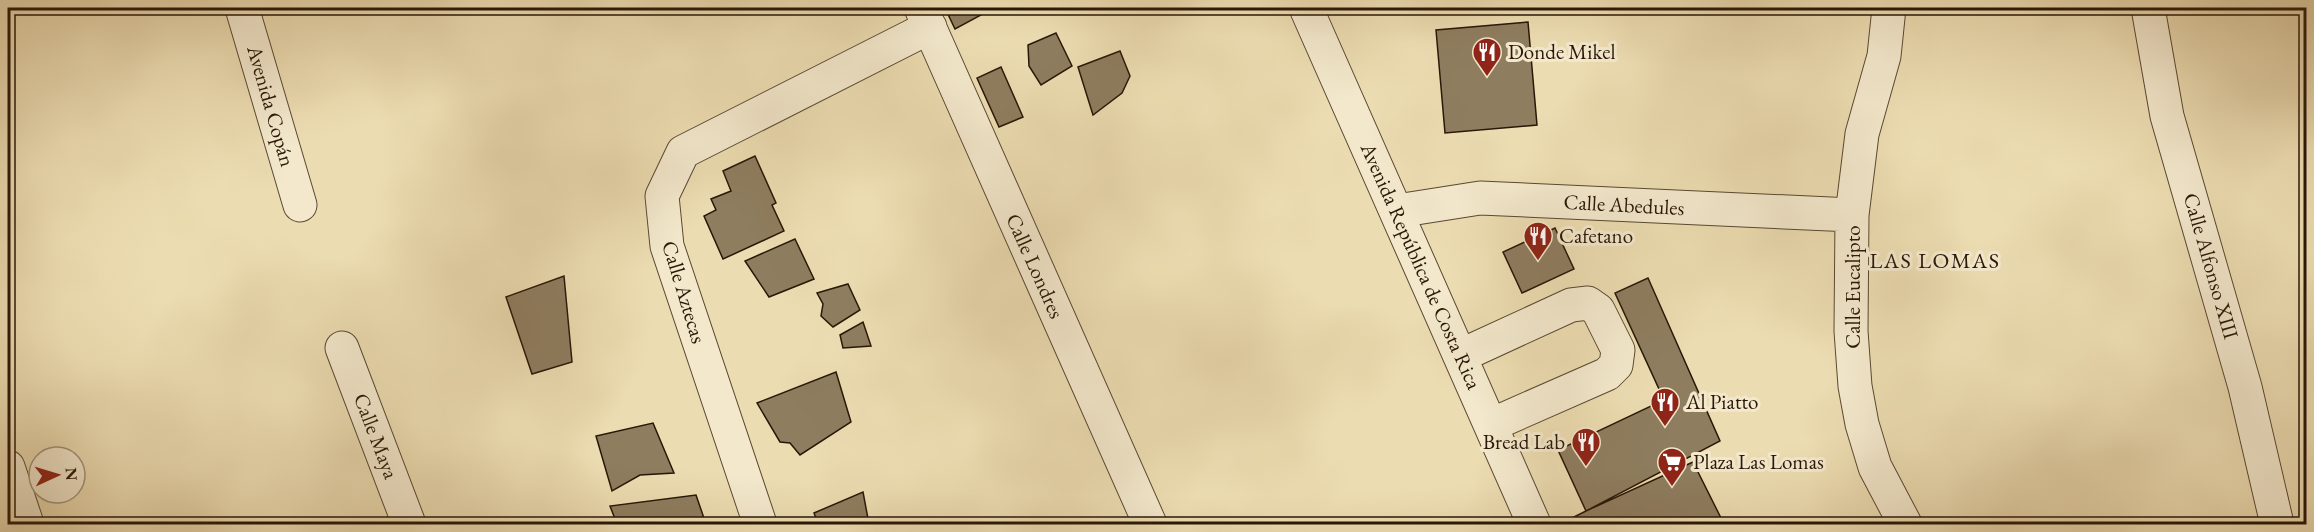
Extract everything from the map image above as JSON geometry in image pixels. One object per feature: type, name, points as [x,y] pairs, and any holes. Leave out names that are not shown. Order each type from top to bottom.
[{"type":"street","name":"Avenida Copán","points":[[242,8],[300,205]]},
{"type":"street","name":"Avenida República de Costa Rica","points":[[1306,8],[1534,525]]},
{"type":"street","name":"Calle Eucalipto","points":[[1889,8],[1884,56],[1862,134],[1852,215],[1851,331],[1855,386],[1862,424],[1875,467],[1905,525]]},
{"type":"street","name":"Calle Alfonso XIII","points":[[2148,8],[2167,116],[2245,387],[2277,525]]},
{"type":"street","name":"Calle Aztecas","points":[[760,525],[667,246],[662,196],[683,152],[925,17]]},
{"type":"street","name":"Calle Londres","points":[[925,17],[1150,525]]},
{"type":"street","name":"Calle Abedules","points":[[1397,211],[1480,198],[1852,215]]},
{"type":"street","points":[[1460,356],[1571,305],[1588,303],[1598,310],[1618,350],[1616,365],[1607,374],[1491,425]]},
{"type":"street","name":"Calle Maya","points":[[342,348],[409,525]]},
{"type":"street","points":[[8,466],[27,525]]},
{"type":"building","points":[[945,8],[978,8],[981,15],[955,29]]},
{"type":"building","name":"Donde Mikel","points":[[1528,22],[1537,125],[1445,133],[1436,30]]},
{"type":"building","points":[[1056,33],[1072,66],[1041,85],[1029,66],[1028,45]]},
{"type":"building","points":[[1120,51],[1130,76],[1122,93],[1093,115],[1078,67]]},
{"type":"building","points":[[1001,67],[1023,117],[999,127],[977,78]]},
{"type":"building","points":[[755,156],[776,203],[772,205],[784,231],[723,259],[704,216],[716,210],[711,199],[731,191],[723,171]]},
{"type":"building","name":"Cafetano","points":[[1555,228],[1574,269],[1522,293],[1503,252]]},
{"type":"building","points":[[795,239],[814,279],[769,297],[745,261]]},
{"type":"building","points":[[564,276],[572,362],[532,374],[506,297]]},
{"type":"building","points":[[1648,278],[1720,441],[1586,511],[1558,450],[1664,400],[1615,293]]},
{"type":"building","points":[[848,284],[860,310],[833,327],[821,316],[823,304],[817,293]]},
{"type":"building","points":[[863,322],[871,346],[843,348],[840,335]]},
{"type":"building","points":[[836,372],[851,422],[800,455],[790,443],[780,442],[757,403]]},
{"type":"building","points":[[653,423],[674,473],[640,475],[612,491],[596,436]]},
{"type":"building","name":"Plaza Las Lomas","points":[[1693,462],[1724,524],[1560,524],[1586,511]]},
{"type":"building","points":[[863,492],[869,524],[818,524],[814,513]]},
{"type":"building","points":[[696,495],[706,524],[617,524],[610,506]]},
{"type":"place","name":"Donde Mikel","points":[[1487,78]]},
{"type":"place","name":"Cafetano","points":[[1538,262]]},
{"type":"place","name":"Al Piatto","points":[[1665,428]]},
{"type":"place","name":"Bread Lab","points":[[1586,468]]},
{"type":"place","name":"Plaza Las Lomas","points":[[1672,488]]},
{"type":"district","name":"LAS LOMAS","points":[[1935,260]]}]
